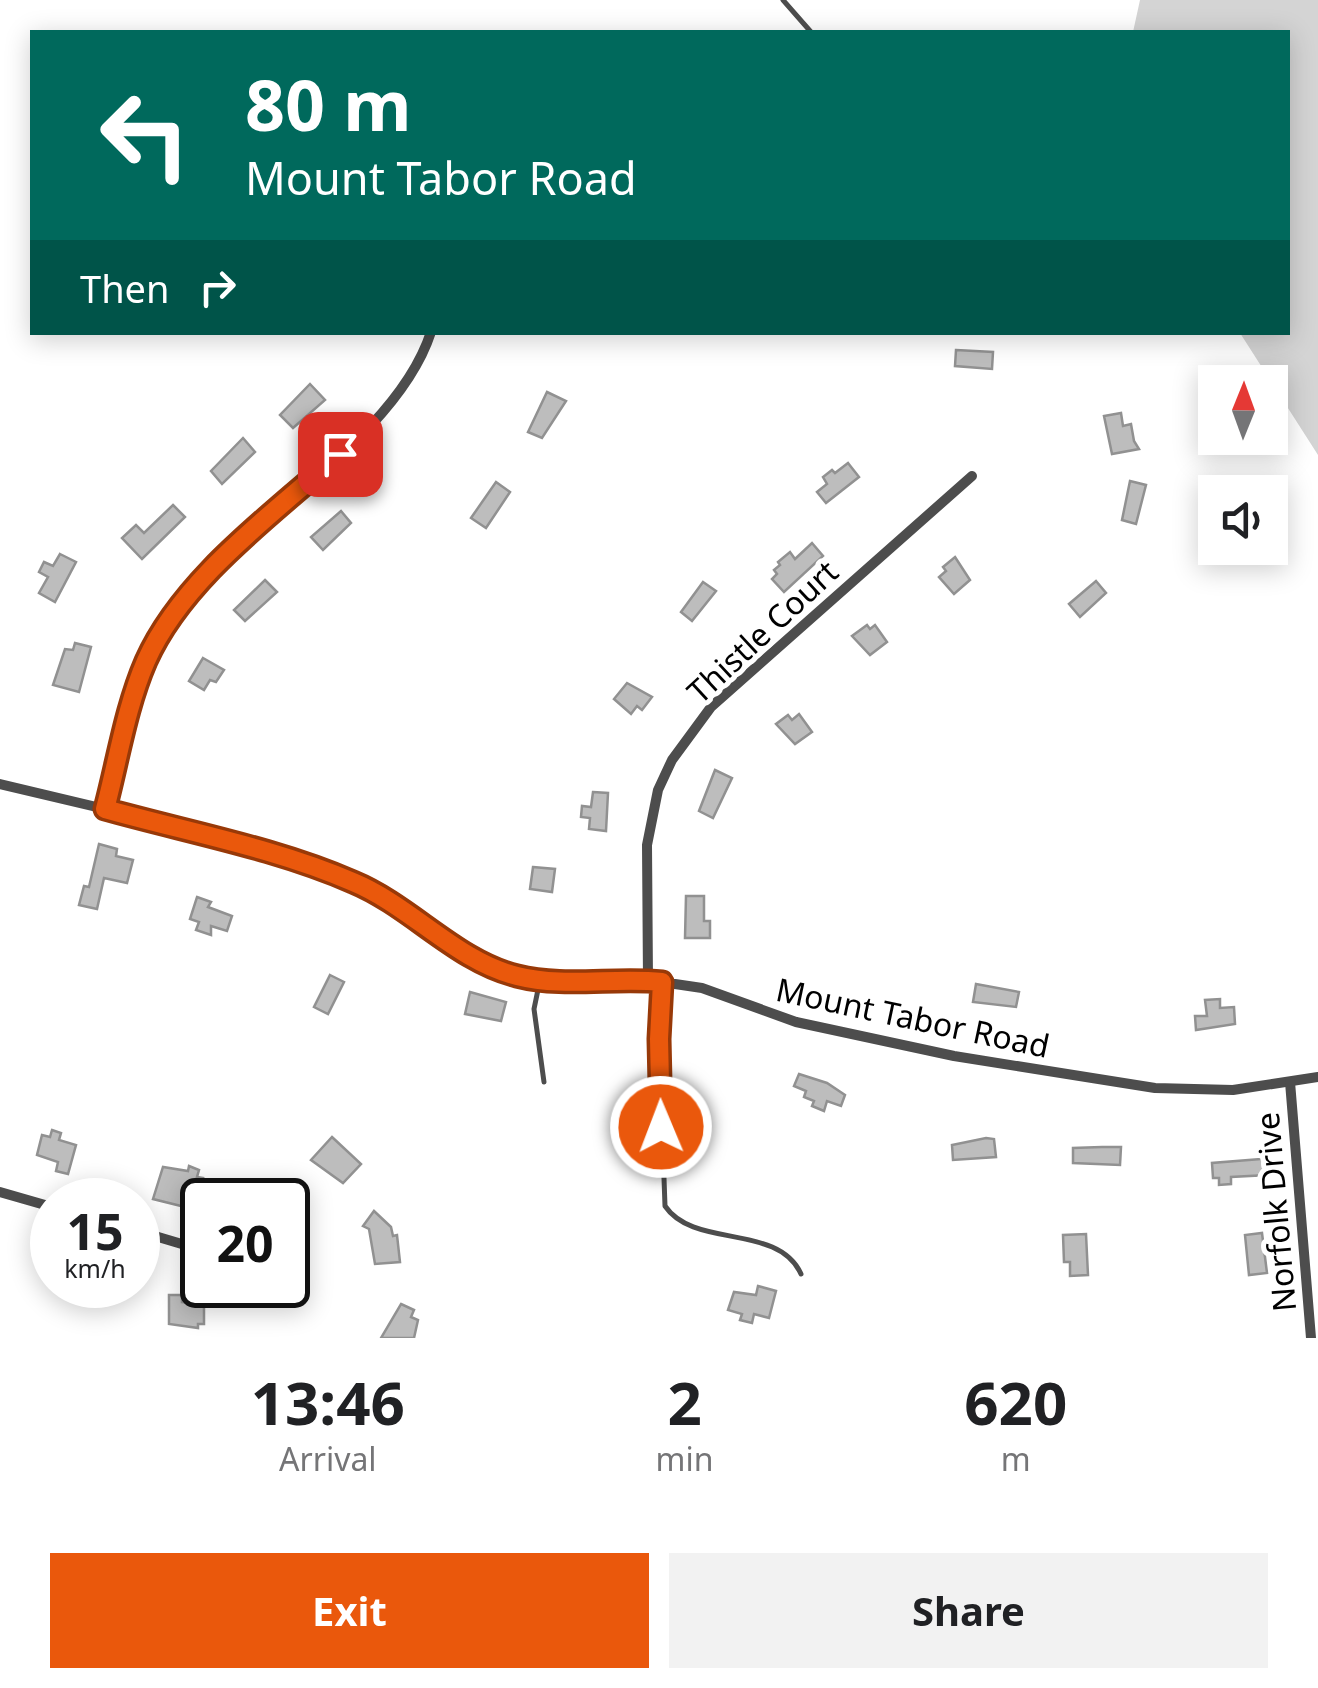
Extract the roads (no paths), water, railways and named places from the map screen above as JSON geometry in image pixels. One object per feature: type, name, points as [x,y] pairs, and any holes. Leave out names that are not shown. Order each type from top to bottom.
[{"type":"street","points":[[105,809],[134,693],[168,622],[189,593],[222,560],[373,424],[411,375],[429,335]]},
{"type":"street","name":"Thistle Court","points":[[648,981],[647,845],[658,790],[672,760],[701,719],[732,687],[972,476]]},
{"type":"street","name":"Mount Tabor Road","points":[[0,784],[294,861],[354,882],[412,915],[473,958],[500,971],[540,980],[648,981],[702,988],[796,1022],[998,1065],[1194,1091],[1247,1089],[1318,1077]]},
{"type":"street","name":"Norfolk Drive","points":[[1290,1082],[1312,1338]]},
{"type":"street","points":[[0,1192],[30,1201]]},
{"type":"lane","points":[[783,0],[809,30]]},
{"type":"lane","points":[[540,980],[534,1009],[544,1082]]},
{"type":"lane","points":[[662,982],[659,1039],[665,1206],[671,1215],[695,1226],[772,1246],[795,1262],[801,1274]]}]
